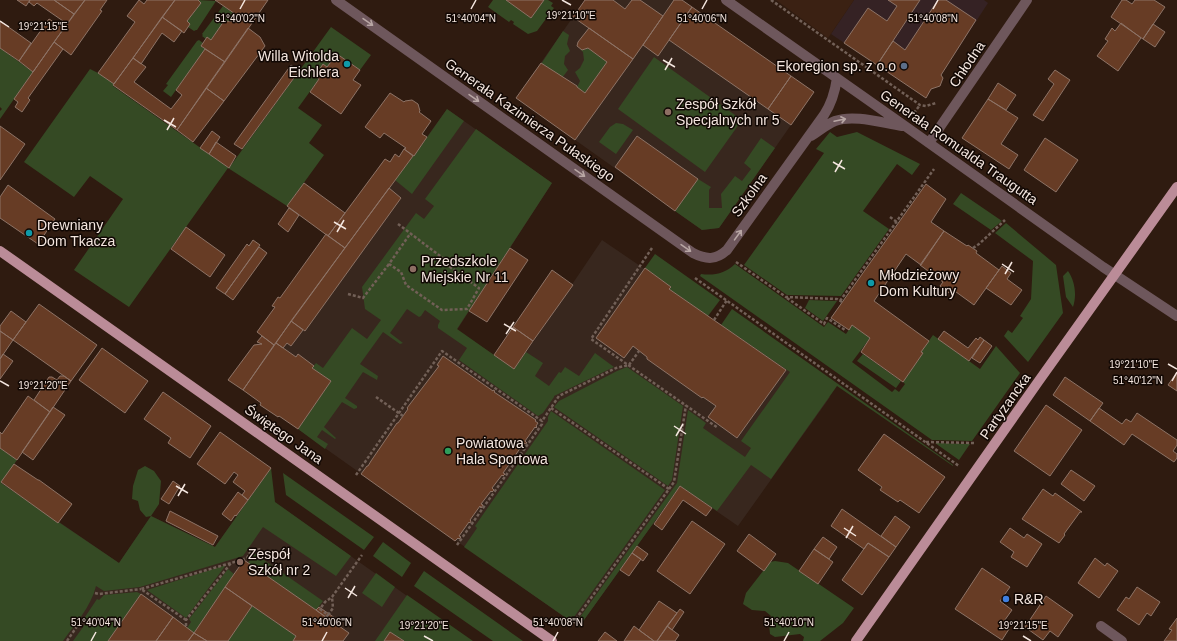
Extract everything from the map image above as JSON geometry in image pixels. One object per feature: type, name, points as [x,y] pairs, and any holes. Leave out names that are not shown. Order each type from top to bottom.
[{"type":"main road","name":"Partyzancka","points":[[856,641],[1177,187]]},
{"type":"main road","name":"Świętego Jana","points":[[0,251],[552,641]]},
{"type":"street","name":"Generała Kazimierza Pułaskiego","points":[[336,0],[687,249],[701,257],[709,259]]},
{"type":"street","name":"Generała Romualda Traugutta","points":[[726,0],[1114,275],[1177,316]]},
{"type":"street","name":"Chłodna","points":[[929,144],[1027,0]]},
{"type":"street","name":"Szkolna","points":[[709,259],[715,258],[727,250],[806,139],[830,105],[835,93],[837,78]]},
{"type":"street","name":"Szkolna","points":[[806,139],[834,121],[843,119],[863,119],[905,126]]},
{"type":"street","points":[[1101,626],[1122,641]]},
{"type":"path","points":[[771,0],[920,105],[914,113]]},
{"type":"path","points":[[786,298],[837,299],[841,302],[934,169]]},
{"type":"path","points":[[890,217],[897,222]]},
{"type":"path","points":[[973,248],[1005,220]]},
{"type":"path","points":[[389,264],[401,272],[406,285],[442,310],[467,309],[479,288],[450,267],[452,264],[398,224]]},
{"type":"path","points":[[348,294],[363,298],[410,234]]},
{"type":"path","points":[[652,248],[591,339],[718,428]]},
{"type":"path","points":[[736,261],[824,324],[827,318],[845,330]]},
{"type":"path","points":[[695,278],[959,466]]},
{"type":"path","points":[[714,320],[727,300]]},
{"type":"path","points":[[356,475],[442,351],[542,421]]},
{"type":"path","points":[[457,546],[542,424],[542,421],[559,396],[616,368],[629,365],[640,351]]},
{"type":"path","points":[[376,397],[403,416]]},
{"type":"path","points":[[571,626],[674,482],[686,405]]},
{"type":"path","points":[[550,408],[669,489]]},
{"type":"path","points":[[926,442],[976,443]]},
{"type":"path","points":[[94,593],[99,594],[142,588],[246,558],[251,550],[262,549]]},
{"type":"path","points":[[332,597],[333,608],[327,616],[320,609],[325,602],[332,597],[362,555]]},
{"type":"path","points":[[186,626],[186,620],[231,562]]},
{"type":"path","points":[[142,588],[186,620]]},
{"type":"path","points":[[67,641],[80,622],[78,620]]},
{"type":"shaded area","name":"Zespół Szkół Specjalnych nr 5","points":[[585,0],[682,0],[814,92],[719,228],[702,230],[516,98]]},
{"type":"shaded area","points":[[776,0],[854,0],[828,38]]},
{"type":"shaded area","points":[[854,0],[984,0],[988,3],[926,98],[831,34]]},
{"type":"shaded area","points":[[447,109],[552,183],[457,330],[515,369],[602,240],[671,287],[670,289],[759,352],[760,351],[787,367],[830,397],[738,526],[680,486],[579,627],[396,500],[394,497],[298,429],[260,405],[261,403],[243,390]]},
{"type":"shaded area","name":"Zespół Szkół nr 2","points":[[1,482],[119,563],[151,516],[215,547],[256,489],[410,598],[380,641],[0,641]]},
{"type":"green space","points":[[198,0],[216,1],[197,30],[194,31],[188,27],[190,24],[187,21],[201,3]]},
{"type":"green space","points":[[493,0],[506,0],[531,18],[544,0],[548,0],[553,3],[551,6],[554,8],[537,31],[528,34],[513,24],[514,22],[511,20],[509,22],[488,7]]},
{"type":"green space","points":[[223,6],[241,18],[238,22],[224,21],[211,40],[207,37],[206,39],[202,36],[202,34]]},
{"type":"green space","points":[[331,27],[371,55],[360,70],[337,54],[327,67],[323,64],[315,76],[319,79],[298,108],[322,125],[309,143],[324,155],[287,206],[228,168],[129,307],[74,270],[123,199],[90,176],[74,197],[24,162],[90,69],[114,84],[113,86],[229,168]]},
{"type":"green space","points":[[563,31],[569,35],[567,44],[570,51],[565,56],[564,64],[568,70],[562,78],[541,64]]},
{"type":"green space","points":[[199,40],[203,43],[201,46],[205,49],[171,97],[163,91],[168,85],[166,84]]},
{"type":"green space","points":[[0,48],[33,72],[0,119],[0,111],[2,109],[0,107]]},
{"type":"green space","points":[[588,48],[607,62],[585,93],[577,87],[580,81],[575,72],[580,68],[584,60],[583,52],[580,49],[584,50]]},
{"type":"green space","points":[[654,57],[742,120],[705,172],[618,109]]},
{"type":"green space","points":[[447,109],[464,121],[412,194],[395,180]]},
{"type":"green space","points":[[616,123],[623,124],[633,130],[616,154],[599,142],[610,127]]},
{"type":"green space","points":[[476,129],[552,183],[457,329],[514,369],[526,352],[543,363],[535,376],[549,386],[559,372],[561,373],[565,367],[579,376],[595,353],[614,367],[554,396],[543,413],[538,416],[459,360],[467,348],[438,328],[440,321],[425,310],[419,317],[407,309],[390,333],[403,343],[400,344],[383,332],[360,364],[378,376],[377,380],[363,372],[345,398],[357,406],[357,408],[354,409],[342,402],[324,427],[336,438],[335,439],[322,430],[317,437],[328,444],[325,449],[298,429],[331,381],[312,368],[316,363],[323,368],[352,328],[367,339],[381,320],[365,309],[362,287],[416,213],[424,219],[434,206],[425,199]]},
{"type":"green space","points":[[830,132],[837,137],[857,132],[920,164],[912,175],[897,164],[863,211],[889,229],[841,296],[787,295],[744,265],[824,153],[816,149]]},
{"type":"green space","points":[[761,138],[775,148],[719,228],[702,230],[675,211],[698,179],[711,187],[709,190],[709,208],[722,208],[721,194],[735,176],[742,181],[751,169],[744,163]]},
{"type":"green space","points":[[961,193],[1002,221],[991,230],[953,204]]},
{"type":"green space","points":[[1006,223],[1056,265],[1063,313],[1028,362],[1004,336],[1008,330],[1012,333],[1023,318],[1020,316],[1031,299],[1033,261],[995,233]]},
{"type":"green space","points":[[655,254],[720,300],[708,316],[669,289],[671,287],[645,268]]},
{"type":"green space","points":[[735,264],[824,327],[828,322],[846,334],[852,325],[870,338],[852,362],[892,392],[895,389],[899,392],[905,384],[903,382],[923,353],[921,352],[933,335],[980,369],[996,346],[1020,373],[972,441],[932,440],[700,276],[701,274],[711,275],[720,273],[728,270]]},
{"type":"green space","points":[[1068,271],[1075,288],[1073,307],[1066,297],[1063,276]]},
{"type":"green space","points":[[809,300],[837,301],[823,321],[805,308]]},
{"type":"green space","points":[[732,309],[953,466],[837,386],[771,479],[751,465],[717,511],[680,486],[579,627],[575,624],[677,483],[688,410],[706,423],[703,428],[745,457],[751,448],[741,441],[790,372],[721,325]]},
{"type":"green space","points":[[863,354],[901,381],[896,388],[857,361]]},
{"type":"green space","points":[[627,367],[683,406],[672,480],[668,486],[554,407],[559,401]]},
{"type":"green space","points":[[551,411],[665,490],[574,617],[572,616],[569,620],[464,547],[477,528],[475,526],[548,421]]},
{"type":"green space","points":[[935,443],[970,444],[959,460]]},
{"type":"green space","points":[[0,448],[17,460],[1,483],[119,563],[151,516],[215,547],[271,468],[275,502],[351,556],[336,576],[263,527],[243,556],[140,587],[104,591],[96,586],[87,608],[63,641],[0,641]]},
{"type":"green space","points":[[145,466],[154,471],[161,481],[159,504],[151,516],[146,517],[140,510],[138,501],[132,499],[133,486],[138,470]]},
{"type":"green space","points":[[283,473],[374,537],[364,550],[286,495]]},
{"type":"green space","points":[[383,542],[411,563],[402,577],[373,556]]},
{"type":"green space","points":[[254,553],[323,601],[316,610],[248,563]]},
{"type":"green space","points":[[775,561],[788,563],[854,608],[843,623],[820,641],[803,641],[804,637],[800,634],[775,637],[770,634],[769,625],[771,616],[765,611],[752,610],[743,604],[746,593],[770,562]]},
{"type":"green space","points":[[226,565],[186,618],[147,590]]},
{"type":"green space","points":[[228,569],[234,574],[194,633],[187,628],[191,622],[189,619]]},
{"type":"green space","points":[[424,571],[523,641],[493,641],[414,586]]},
{"type":"green space","points":[[376,573],[395,587],[382,607],[362,593]]},
{"type":"green space","points":[[137,592],[141,594],[108,641],[73,641],[86,623],[83,620],[97,599],[99,600],[104,595]]},
{"type":"green space","points":[[407,595],[473,641],[404,641],[390,632],[384,641],[375,641]]},
{"type":"green space","points":[[252,606],[296,636],[293,641],[228,641]]},
{"type":"building","points":[[17,0],[30,0],[26,6]]},
{"type":"building","points":[[30,0],[54,0],[74,14],[33,72],[19,61],[49,19],[60,26],[63,21],[37,3],[34,6],[29,2]]},
{"type":"building","points":[[54,0],[85,0],[74,14]]},
{"type":"building","points":[[85,0],[107,0],[100,10],[102,11],[71,55],[54,42]]},
{"type":"building","points":[[139,0],[144,4],[147,0],[175,0],[114,84],[98,73],[135,22],[127,16]]},
{"type":"building","points":[[175,0],[198,0],[201,3],[187,21],[190,24],[184,33],[162,17]]},
{"type":"building","points":[[215,0],[268,0],[225,62],[201,46],[207,37],[211,40],[224,21],[238,22],[241,18]]},
{"type":"building","points":[[506,0],[544,0],[531,18]]},
{"type":"building","points":[[585,0],[613,0],[625,9],[632,0],[640,0],[663,16],[633,59],[573,17]]},
{"type":"building","points":[[674,0],[682,0],[692,7],[658,56],[643,45]]},
{"type":"building","points":[[888,0],[920,0],[877,65],[844,43],[868,8],[887,21],[897,6]]},
{"type":"building","points":[[938,0],[946,0],[976,20],[941,75],[943,78],[940,86],[931,89],[926,98],[877,65],[893,41],[905,50]]},
{"type":"building","points":[[1122,0],[1126,0],[1132,4],[1135,0],[1154,0],[1165,7],[1143,39],[1111,17]]},
{"type":"building","points":[[692,7],[791,76],[768,109],[669,40]]},
{"type":"building","points":[[162,17],[182,31],[174,42],[162,33],[141,64],[133,58]]},
{"type":"building","points":[[0,21],[31,43],[19,61],[0,48]]},
{"type":"building","points":[[1121,23],[1141,38],[1118,71],[1097,56],[1108,41],[1105,39],[1112,28],[1115,31]]},
{"type":"building","points":[[1153,24],[1165,32],[1155,47],[1143,39]]},
{"type":"building","points":[[248,28],[260,37],[265,46],[224,101],[206,88]]},
{"type":"building","points":[[589,28],[633,59],[575,140],[516,98],[541,63],[577,86],[585,93],[607,62],[588,48],[582,50],[577,46],[578,42]]},
{"type":"building","points":[[54,42],[63,49],[28,98],[30,100],[22,112],[15,107],[18,102],[14,99]]},
{"type":"building","points":[[205,49],[225,62],[177,130],[113,85],[133,58],[146,67],[134,82],[171,109],[182,95],[176,90]]},
{"type":"building","points":[[337,54],[360,70],[353,80],[361,85],[341,114],[310,92],[319,79],[315,76],[323,64],[327,67]]},
{"type":"building","points":[[291,65],[299,71],[242,149],[234,144]]},
{"type":"building","points":[[1055,70],[1070,80],[1043,121],[1033,115],[1054,84],[1048,79]]},
{"type":"building","points":[[791,76],[814,92],[791,125],[768,109]]},
{"type":"building","points":[[998,83],[1016,95],[1006,110],[988,99]]},
{"type":"building","points":[[206,88],[224,101],[193,142],[177,130]]},
{"type":"building","points":[[390,93],[404,102],[412,100],[418,104],[419,112],[431,121],[422,134],[427,137],[414,156],[404,149],[406,148],[384,133],[380,138],[365,127]]},
{"type":"building","points":[[988,99],[1018,118],[1001,144],[1018,155],[1009,169],[962,138]]},
{"type":"building","points":[[0,126],[25,144],[0,180]]},
{"type":"building","points":[[212,131],[220,137],[209,154],[200,148]]},
{"type":"building","points":[[637,136],[698,179],[675,211],[615,167]]},
{"type":"building","points":[[1045,138],[1078,160],[1056,192],[1024,170]]},
{"type":"building","points":[[216,142],[236,156],[229,168],[209,154]]},
{"type":"building","points":[[404,149],[413,156],[345,248],[328,236],[385,159],[390,162],[395,154],[399,157]]},
{"type":"building","points":[[304,183],[345,213],[328,236],[287,206]]},
{"type":"building","name":"Młodzieżowy Dom Kultury","points":[[926,184],[946,199],[931,222],[944,231],[921,265],[906,254],[874,301],[929,341],[921,352],[923,353],[903,382],[861,352],[870,338],[852,325],[849,330],[831,318]]},
{"type":"building","points":[[8,185],[55,219],[38,244],[0,218],[0,197]]},
{"type":"building","points":[[389,188],[401,198],[305,331],[291,321]]},
{"type":"building","points":[[289,208],[299,215],[288,232],[278,224]]},
{"type":"building","points":[[186,227],[225,255],[210,277],[171,249]]},
{"type":"building","points":[[944,231],[977,251],[976,253],[999,270],[974,305],[952,289],[949,293],[940,286],[943,282],[920,265]]},
{"type":"building","points":[[326,234],[345,248],[274,345],[257,332],[275,307],[272,306],[278,297],[280,298]]},
{"type":"building","points":[[253,240],[260,245],[225,294],[216,288],[247,244],[249,246]]},
{"type":"building","points":[[259,247],[267,253],[233,300],[225,294]]},
{"type":"building","points":[[510,248],[528,260],[487,322],[469,311]]},
{"type":"building","points":[[1002,266],[1011,273],[1007,279],[1022,290],[1011,305],[986,288]]},
{"type":"building","points":[[645,268],[671,287],[669,289],[786,370],[737,438],[708,417],[716,406],[703,397],[702,398],[647,359],[647,357],[633,346],[624,358],[596,338]]},
{"type":"building","points":[[552,270],[573,285],[533,341],[513,327]]},
{"type":"building","points":[[39,304],[97,345],[71,381],[13,340]]},
{"type":"building","points":[[11,311],[26,322],[13,340],[0,331],[0,326]]},
{"type":"building","points":[[291,321],[303,330],[291,346],[287,343],[283,348],[276,343]]},
{"type":"building","points":[[513,327],[533,341],[514,369],[494,355]]},
{"type":"building","points":[[0,331],[13,340],[0,359]]},
{"type":"building","points":[[944,331],[968,348],[976,338],[978,340],[980,337],[984,340],[969,361],[938,339]]},
{"type":"building","points":[[262,336],[274,345],[243,390],[228,380],[254,345],[262,344],[257,342]]},
{"type":"building","points":[[984,340],[992,346],[980,363],[972,358]]},
{"type":"building","points":[[276,343],[296,357],[298,354],[314,366],[312,368],[331,381],[298,429],[260,405],[261,403],[243,390]]},
{"type":"building","points":[[102,348],[148,381],[125,413],[79,380]]},
{"type":"building","points":[[3,354],[13,361],[0,379],[0,359]]},
{"type":"building","name":"Powiatowa Hala Sportowa","points":[[443,356],[495,391],[494,392],[536,420],[535,421],[538,423],[536,426],[537,427],[535,427],[525,441],[527,443],[524,443],[514,457],[514,460],[513,459],[503,473],[505,474],[503,476],[502,475],[492,488],[494,490],[492,492],[491,491],[481,504],[483,505],[481,508],[480,506],[470,520],[470,523],[469,522],[459,536],[461,537],[455,541],[361,474],[408,409],[407,408],[439,366],[437,365]]},
{"type":"building","points":[[1177,372],[1177,391],[1168,385]]},
{"type":"building","points":[[60,376],[64,376],[71,381],[50,412],[34,400],[49,377],[57,380]]},
{"type":"building","points":[[1065,377],[1103,403],[1090,421],[1053,395]]},
{"type":"building","points":[[163,392],[211,426],[190,458],[168,443],[171,438],[144,419]]},
{"type":"building","points":[[28,396],[50,412],[17,460],[0,448],[0,432],[2,434]]},
{"type":"building","points":[[1046,405],[1082,430],[1050,476],[1014,451]]},
{"type":"building","points":[[53,407],[65,415],[33,460],[22,452]]},
{"type":"building","points":[[1099,408],[1122,424],[1126,419],[1131,422],[1137,413],[1177,440],[1177,445],[1173,451],[1177,454],[1177,458],[1174,462],[1132,434],[1124,445],[1090,421]]},
{"type":"building","points":[[220,432],[271,468],[248,500],[242,495],[245,491],[233,482],[238,475],[234,472],[225,484],[197,464]]},
{"type":"building","points":[[884,434],[945,477],[919,513],[900,500],[898,502],[880,490],[882,487],[858,470]]},
{"type":"building","points":[[14,464],[72,504],[58,523],[1,482]]},
{"type":"building","points":[[1071,470],[1095,486],[1084,501],[1061,484]]},
{"type":"building","points":[[173,481],[180,486],[169,504],[161,499]]},
{"type":"building","points":[[680,486],[712,508],[706,516],[683,500],[662,530],[654,524]]},
{"type":"building","points":[[1043,489],[1053,496],[1055,493],[1082,512],[1080,512],[1059,543],[1022,519]]},
{"type":"building","points":[[238,492],[248,500],[231,521],[222,514]]},
{"type":"building","points":[[842,509],[896,547],[889,557],[868,543],[864,549],[831,526]]},
{"type":"building","points":[[170,511],[218,536],[213,545],[166,521]]},
{"type":"building","points":[[895,516],[910,527],[896,547],[881,536]]},
{"type":"building","points":[[692,521],[725,544],[690,594],[657,571]]},
{"type":"building","points":[[1010,528],[1024,538],[1027,534],[1042,544],[1027,567],[1011,557],[1014,552],[1000,542]]},
{"type":"building","points":[[749,534],[776,554],[764,571],[737,551]]},
{"type":"building","points":[[823,537],[837,547],[829,559],[814,549]]},
{"type":"building","points":[[868,543],[889,557],[862,595],[842,580]]},
{"type":"building","points":[[637,546],[648,554],[643,561],[632,553]]},
{"type":"building","points":[[814,549],[833,562],[818,584],[799,571]]},
{"type":"building","points":[[632,553],[641,559],[629,576],[620,570]]},
{"type":"building","points":[[1095,558],[1105,566],[1107,563],[1118,571],[1099,598],[1078,583]]},
{"type":"building","points":[[244,560],[349,633],[343,641],[293,641],[296,636],[225,587]]},
{"type":"building","points":[[982,568],[1010,587],[1000,601],[1012,610],[1002,624],[1009,629],[1002,640],[955,609]]},
{"type":"building","points":[[225,587],[252,606],[228,641],[207,641],[194,633]]},
{"type":"building","points":[[1137,587],[1160,602],[1151,616],[1147,613],[1139,625],[1117,610],[1126,597],[1129,599]]},
{"type":"building","points":[[141,594],[173,617],[156,641],[108,641]]},
{"type":"building","points":[[1046,596],[1073,615],[1058,637],[1050,631],[1043,640],[1025,627]]},
{"type":"building","points":[[659,601],[677,613],[657,641],[654,641],[639,630]]},
{"type":"building","points":[[319,607],[335,618],[332,622],[316,610]]},
{"type":"building","points":[[680,609],[684,612],[672,630],[667,626]]},
{"type":"building","points":[[173,617],[194,633],[188,641],[156,641]]},
{"type":"building","points":[[1177,618],[1177,641],[1164,641],[1172,630],[1169,629]]},
{"type":"building","points":[[634,626],[639,630],[654,641],[624,641]]},
{"type":"building","points":[[667,626],[679,635],[675,641],[657,641]]},
{"type":"building","points":[[390,632],[404,641],[384,641]]},
{"type":"building","points":[[605,632],[617,641],[598,641]]},
{"type":"building","points":[[194,633],[207,641],[188,641]]},
{"type":"place","name":"Willa Witolda Eichlera","points":[[347,64]]},
{"type":"place","name":"Ekoregion sp. z o.o","points":[[904,66]]},
{"type":"place","name":"Zespół Szkół Specjalnych nr 5","points":[[668,112]]},
{"type":"place","name":"Drewniany Dom Tkacza","points":[[29,233]]},
{"type":"place","name":"Przedszkole Miejskie Nr 11","points":[[413,269]]},
{"type":"place","name":"Młodzieżowy Dom Kultury","points":[[871,283]]},
{"type":"place","name":"Powiatowa Hala Sportowa","points":[[448,451]]},
{"type":"place","name":"Zespół Szkół nr 2","points":[[240,562]]},
{"type":"place","name":"R&R","points":[[1006,599]]}]
